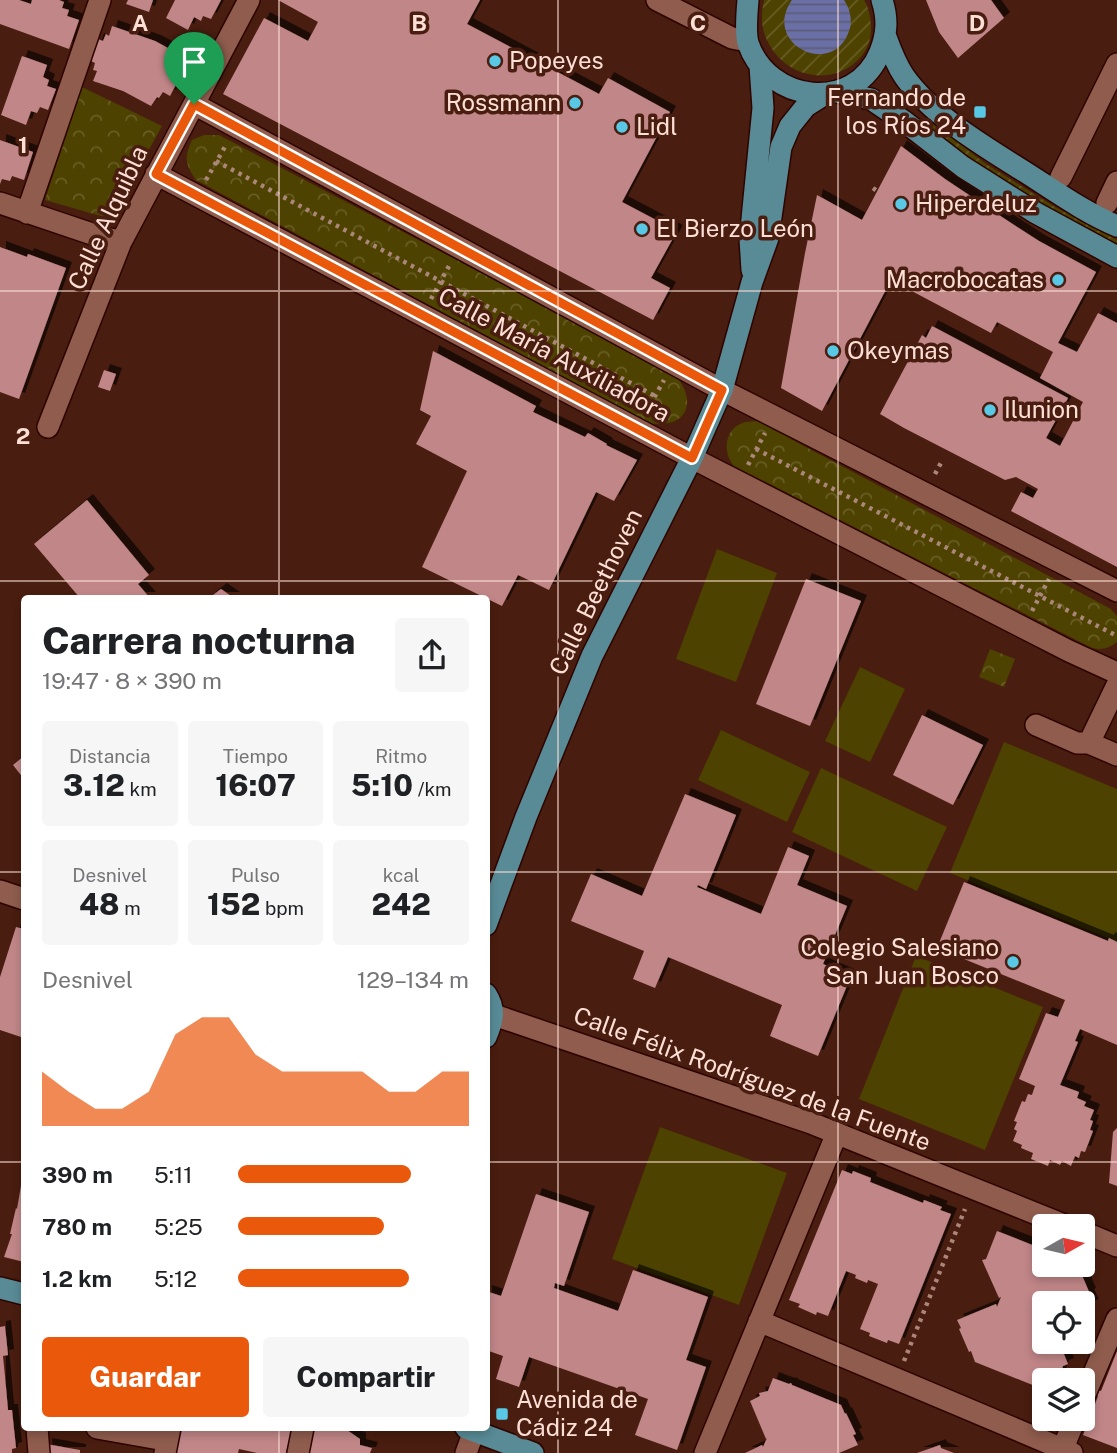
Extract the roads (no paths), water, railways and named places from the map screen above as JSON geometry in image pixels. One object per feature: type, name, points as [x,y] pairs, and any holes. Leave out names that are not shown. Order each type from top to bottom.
[{"type":"main road","points":[[747,0],[747,41],[761,66],[788,88],[803,93],[831,93],[871,99],[963,167],[1036,213],[1117,257]]},
{"type":"main road","points":[[882,0],[886,12],[886,37],[895,60],[905,77],[934,108],[979,142],[1043,184],[1117,226]]},
{"type":"main road","name":"Calle Beethoven","points":[[490,914],[526,817],[592,656],[692,458],[722,390],[752,282],[768,238],[781,147],[790,126],[806,106],[861,80],[875,63],[886,37]]},
{"type":"main road","name":"Calle Beethoven","points":[[752,282],[750,239],[763,108],[761,66]]},
{"type":"main road","points":[[490,999],[494,1015],[490,1026]]},
{"type":"main road","points":[[0,1288],[21,1293]]},
{"type":"main road","points":[[475,1431],[533,1453]]},
{"type":"street","name":"Calle Alquibla","points":[[48,427],[121,242],[249,0]]},
{"type":"street","points":[[657,0],[732,38],[747,41]]},
{"type":"street","points":[[27,213],[98,1]]},
{"type":"street","points":[[1061,177],[1117,64]]},
{"type":"street","name":"Calle María Auxiliadora","points":[[194,104],[722,390],[1117,591]]},
{"type":"street","name":"Calle María Auxiliadora","points":[[156,174],[692,458],[1117,673]]},
{"type":"street","points":[[1107,203],[1117,182]]},
{"type":"street","points":[[0,203],[121,242]]},
{"type":"street","points":[[1089,743],[1117,685]]},
{"type":"street","points":[[1036,725],[1077,743],[1089,743],[1117,755]]},
{"type":"street","points":[[0,891],[21,898]]},
{"type":"street","name":"Calle Félix Rodríguez de la Fuente","points":[[494,1015],[811,1123],[1037,1214]]},
{"type":"street","points":[[705,1453],[837,1133]]},
{"type":"street","points":[[1096,1238],[1117,1246]]},
{"type":"street","points":[[1095,1371],[1117,1318]]},
{"type":"street","points":[[759,1321],[1065,1452],[1071,1431]]},
{"type":"street","points":[[37,1431],[39,1453]]},
{"type":"street","points":[[114,1431],[165,1440]]},
{"type":"street","points":[[298,1453],[302,1431]]},
{"type":"street","points":[[466,1453],[470,1431]]},
{"type":"water","points":[[792,0],[844,0],[851,23],[841,45],[829,53],[816,54],[803,50],[792,42],[786,30],[785,16]]},
{"type":"place","name":"Popeyes","points":[[495,61]]},
{"type":"place","name":"Rossmann","points":[[575,103]]},
{"type":"place","name":"Fernando de los Ríos 24","points":[[980,112]]},
{"type":"place","name":"Lidl","points":[[622,127]]},
{"type":"place","name":"Hiperdeluz","points":[[901,204]]},
{"type":"place","name":"El Bierzo León","points":[[642,229]]},
{"type":"place","name":"Macrobocatas","points":[[1058,280]]},
{"type":"place","name":"Okeymas","points":[[833,351]]},
{"type":"place","name":"Ilunion","points":[[990,410]]},
{"type":"place","name":"Colegio Salesiano San Juan Bosco","points":[[1013,962]]},
{"type":"place","name":"Avenida de Cádiz 24","points":[[502,1414]]}]
